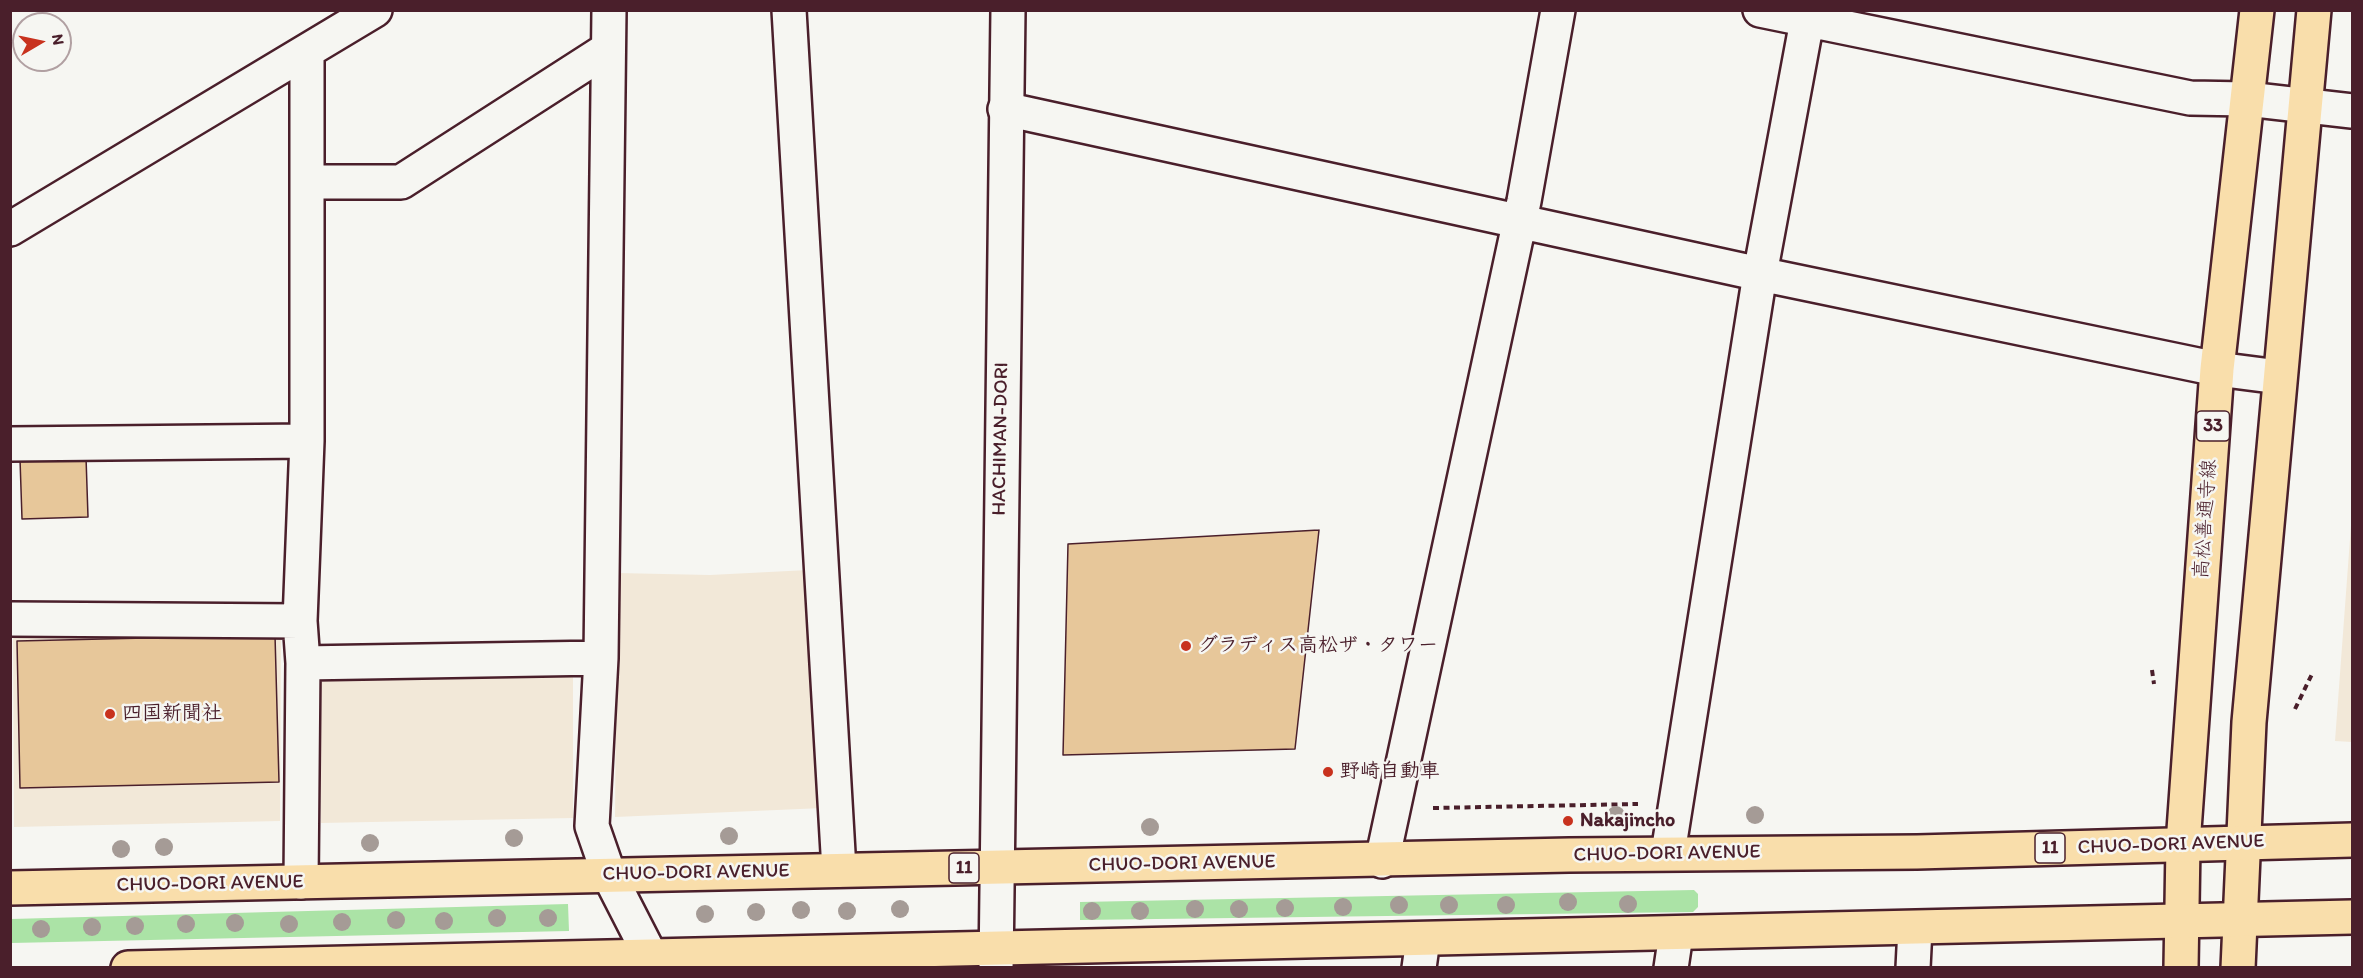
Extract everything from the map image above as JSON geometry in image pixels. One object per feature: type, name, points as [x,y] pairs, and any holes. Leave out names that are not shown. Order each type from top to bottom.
[{"type":"main road","name":"高松善通寺線","points":[[2181,968],[2183,844],[2217,369],[2258,10]]},
{"type":"main road","points":[[2238,968],[2249,722],[2314,10]]},
{"type":"main road","name":"CHUO-DORI AVENUE","points":[[10,888],[1382,861],[1668,853],[1917,852],[2352,840]]},
{"type":"main road","points":[[128,968],[1421,953],[1676,934],[2352,917]]},
{"type":"street","points":[[609,10],[600,658],[592,826],[609,875],[650,961]]},
{"type":"street","points":[[789,10],[839,870]]},
{"type":"street","name":"HACHIMAN-DORI","points":[[996,958],[1008,10]]},
{"type":"street","points":[[1382,861],[1519,220],[1558,10]]},
{"type":"street","points":[[1760,10],[1808,15],[2190,98],[2247,99],[2352,111]]},
{"type":"street","points":[[10,229],[308,53],[359,15]]},
{"type":"street","points":[[1668,853],[1760,274],[1808,15]]},
{"type":"street","points":[[307,182],[401,182],[608,50]]},
{"type":"street","points":[[301,882],[303,663],[300,621],[307,441],[308,53]]},
{"type":"street","points":[[1005,109],[1760,274],[2217,369],[2279,377]]},
{"type":"street","points":[[10,444],[307,441]]},
{"type":"street","points":[[10,619],[300,621]]},
{"type":"street","points":[[303,663],[600,658]]},
{"type":"street","points":[[1913,968],[1915,928]]},
{"type":"street","points":[[1671,968],[1676,934]]},
{"type":"path","points":[[2295,709],[2313,672]]},
{"type":"path","points":[[1423,808],[1646,804]]},
{"type":"shaded area","points":[[2352,512],[2352,742],[2335,741]]},
{"type":"shaded area","points":[[808,570],[823,808],[615,817],[617,573],[710,575]]},
{"type":"shaded area","points":[[281,633],[280,821],[14,827],[13,637]]},
{"type":"shaded area","points":[[573,668],[573,818],[321,823],[318,673]]},
{"type":"green space","points":[[1694,890],[1698,894],[1698,907],[1693,912],[1080,920],[1080,902]]},
{"type":"green space","points":[[568,904],[569,931],[11,943],[11,919]]},
{"type":"building","points":[[86,457],[88,517],[22,519],[20,459]]},
{"type":"building","name":"グラディス高松ザ・タワー","points":[[1319,530],[1295,749],[1063,755],[1068,544]]},
{"type":"building","points":[[275,635],[279,782],[20,788],[17,641]]},
{"type":"place","name":"グラディス高松ザ・タワー","points":[[1186,646]]},
{"type":"place","name":"四国新聞社","points":[[110,714]]},
{"type":"place","name":"野崎自動車","points":[[1328,772]]},
{"type":"place","name":"Nakajincho","points":[[1568,821]]}]
